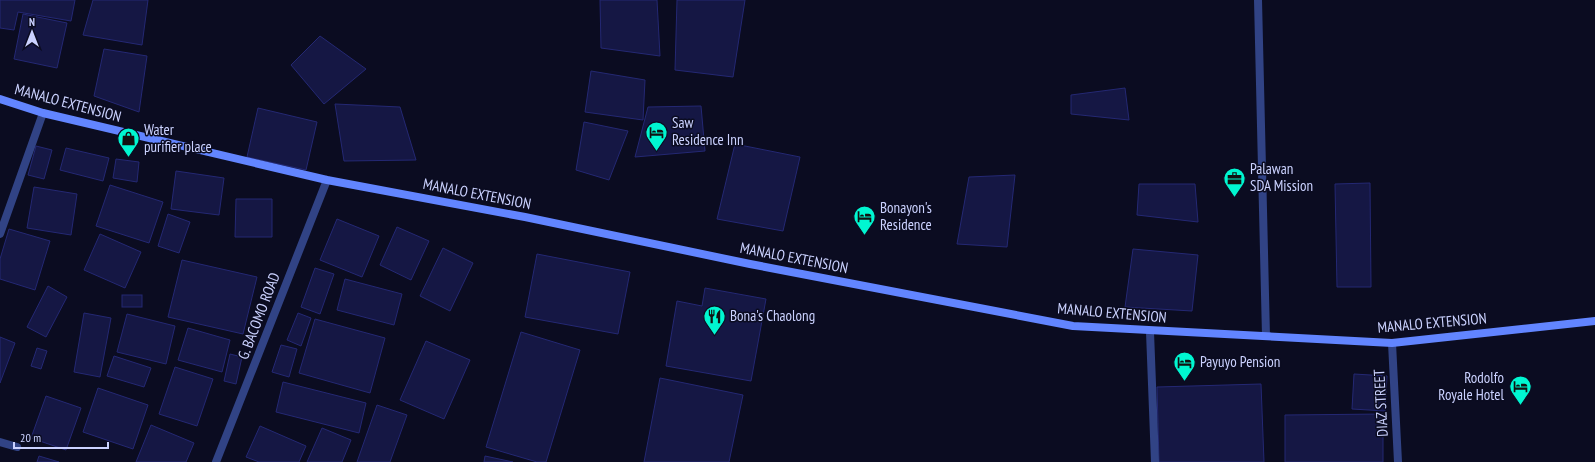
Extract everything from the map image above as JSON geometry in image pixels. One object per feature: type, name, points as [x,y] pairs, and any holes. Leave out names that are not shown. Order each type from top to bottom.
[{"type":"street","points":[[1258,0],[1266,336]]},
{"type":"street","name":"MANALO EXTENSION","points":[[0,99],[43,113],[327,180],[525,217],[750,264],[1073,326],[1150,332],[1266,336],[1392,343],[1595,321]]},
{"type":"street","points":[[0,234],[43,113]]},
{"type":"street","name":"G. BACOMO ROAD","points":[[216,462],[327,180]]},
{"type":"street","points":[[1150,332],[1155,462]]},
{"type":"street","name":"DIAZ STREET","points":[[1392,343],[1398,462]]},
{"type":"street","points":[[0,442],[16,447]]},
{"type":"building","points":[[0,0],[75,0],[71,21],[18,12],[14,30],[0,28]]},
{"type":"building","points":[[93,0],[148,0],[142,45],[83,35]]},
{"type":"building","points":[[600,0],[657,0],[660,56],[601,48]]},
{"type":"building","points":[[677,0],[745,0],[733,77],[675,70]]},
{"type":"building","points":[[23,14],[67,23],[57,68],[14,59]]},
{"type":"building","points":[[320,36],[366,69],[324,104],[291,65]]},
{"type":"building","points":[[104,49],[147,56],[139,112],[94,96]]},
{"type":"building","points":[[591,71],[645,80],[643,120],[585,112]]},
{"type":"building","points":[[1125,88],[1129,120],[1071,114],[1071,95]]},
{"type":"building","points":[[335,104],[400,107],[416,160],[344,161]]},
{"type":"building","points":[[701,106],[705,151],[635,157],[648,107]]},
{"type":"building","points":[[258,108],[317,122],[306,170],[247,157]]},
{"type":"building","points":[[584,122],[628,131],[609,180],[576,170]]},
{"type":"building","points":[[735,144],[800,157],[783,231],[717,219]]},
{"type":"building","points":[[36,146],[52,150],[44,179],[28,175]]},
{"type":"building","points":[[66,148],[109,158],[103,181],[60,170]]},
{"type":"building","points":[[116,159],[139,162],[137,182],[113,178]]},
{"type":"building","points":[[176,171],[224,178],[219,215],[171,209]]},
{"type":"building","points":[[1015,175],[1007,247],[957,244],[969,177]]},
{"type":"building","points":[[1370,183],[1371,287],[1337,287],[1335,184]]},
{"type":"building","points":[[1139,184],[1195,184],[1198,222],[1137,215]]},
{"type":"building","points":[[110,185],[163,202],[149,243],[96,226]]},
{"type":"building","points":[[34,187],[77,194],[71,235],[27,228]]},
{"type":"building","points":[[236,199],[272,199],[272,237],[235,237]]},
{"type":"building","points":[[168,214],[190,222],[179,253],[158,246]]},
{"type":"building","points":[[337,219],[379,236],[362,277],[320,260]]},
{"type":"building","points":[[397,227],[429,241],[411,280],[380,265]]},
{"type":"building","points":[[9,229],[50,241],[35,290],[0,279],[0,259]]},
{"type":"building","points":[[100,234],[141,252],[125,288],[84,270]]},
{"type":"building","points":[[443,248],[473,263],[450,311],[420,296]]},
{"type":"building","points":[[1133,249],[1198,255],[1192,311],[1125,307]]},
{"type":"building","points":[[537,254],[630,272],[618,334],[525,317]]},
{"type":"building","points":[[182,260],[257,277],[243,334],[168,317]]},
{"type":"building","points":[[315,268],[334,274],[320,314],[301,307]]},
{"type":"building","points":[[345,279],[402,294],[394,325],[337,310]]},
{"type":"building","points":[[48,286],[67,297],[46,337],[27,327]]},
{"type":"building","name":"Bona's Chaolong","points":[[705,288],[766,299],[751,381],[666,366],[677,301],[702,306]]},
{"type":"building","points":[[122,295],[142,295],[142,307],[122,307]]},
{"type":"building","points":[[84,313],[111,318],[100,377],[74,372]]},
{"type":"building","points":[[298,313],[311,318],[301,346],[287,340]]},
{"type":"building","points":[[127,314],[175,326],[166,364],[117,352]]},
{"type":"building","points":[[315,319],[385,338],[370,393],[299,373]]},
{"type":"building","points":[[188,328],[230,340],[222,372],[178,360]]},
{"type":"building","points":[[521,332],[580,350],[546,462],[537,462],[486,447]]},
{"type":"building","points":[[0,337],[15,343],[0,383]]},
{"type":"building","points":[[426,341],[470,360],[444,419],[400,400]]},
{"type":"building","points":[[281,345],[297,349],[289,377],[272,372]]},
{"type":"building","points":[[37,348],[47,351],[41,369],[31,366]]},
{"type":"building","points":[[230,354],[242,357],[236,384],[224,381]]},
{"type":"building","points":[[114,356],[151,368],[144,387],[107,376]]},
{"type":"building","points":[[175,367],[213,379],[197,426],[159,414]]},
{"type":"building","points":[[1354,374],[1387,376],[1385,411],[1352,409]]},
{"type":"building","points":[[660,378],[743,395],[729,462],[644,462]]},
{"type":"building","points":[[283,382],[366,403],[359,433],[276,412]]},
{"type":"building","points":[[1261,384],[1264,462],[1159,462],[1157,387]]},
{"type":"building","points":[[98,388],[148,405],[133,449],[83,432]]},
{"type":"building","points":[[46,396],[81,408],[66,450],[31,438]]},
{"type":"building","points":[[377,405],[407,415],[390,462],[357,462]]},
{"type":"building","points":[[1383,414],[1383,462],[1285,462],[1285,415]]},
{"type":"building","points":[[151,425],[194,443],[186,462],[136,462]]},
{"type":"building","points":[[260,426],[306,446],[299,462],[259,462],[246,457]]},
{"type":"building","points":[[322,428],[351,440],[342,462],[307,462]]},
{"type":"building","points":[[39,456],[59,462],[37,462]]},
{"type":"building","points":[[485,456],[513,462],[484,462]]},
{"type":"place","name":"Saw Residence Inn","points":[[657,152]]},
{"type":"place","name":"Water purifier place","points":[[128,158]]},
{"type":"place","name":"Palawan SDA Mission","points":[[1234,198]]},
{"type":"place","name":"Bonayon's Residence","points":[[865,236]]},
{"type":"place","name":"Bona's Chaolong","points":[[715,336]]},
{"type":"place","name":"Payuyo Pension","points":[[1184,382]]},
{"type":"place","name":"Rodolfo Royale Hotel","points":[[1520,406]]}]
